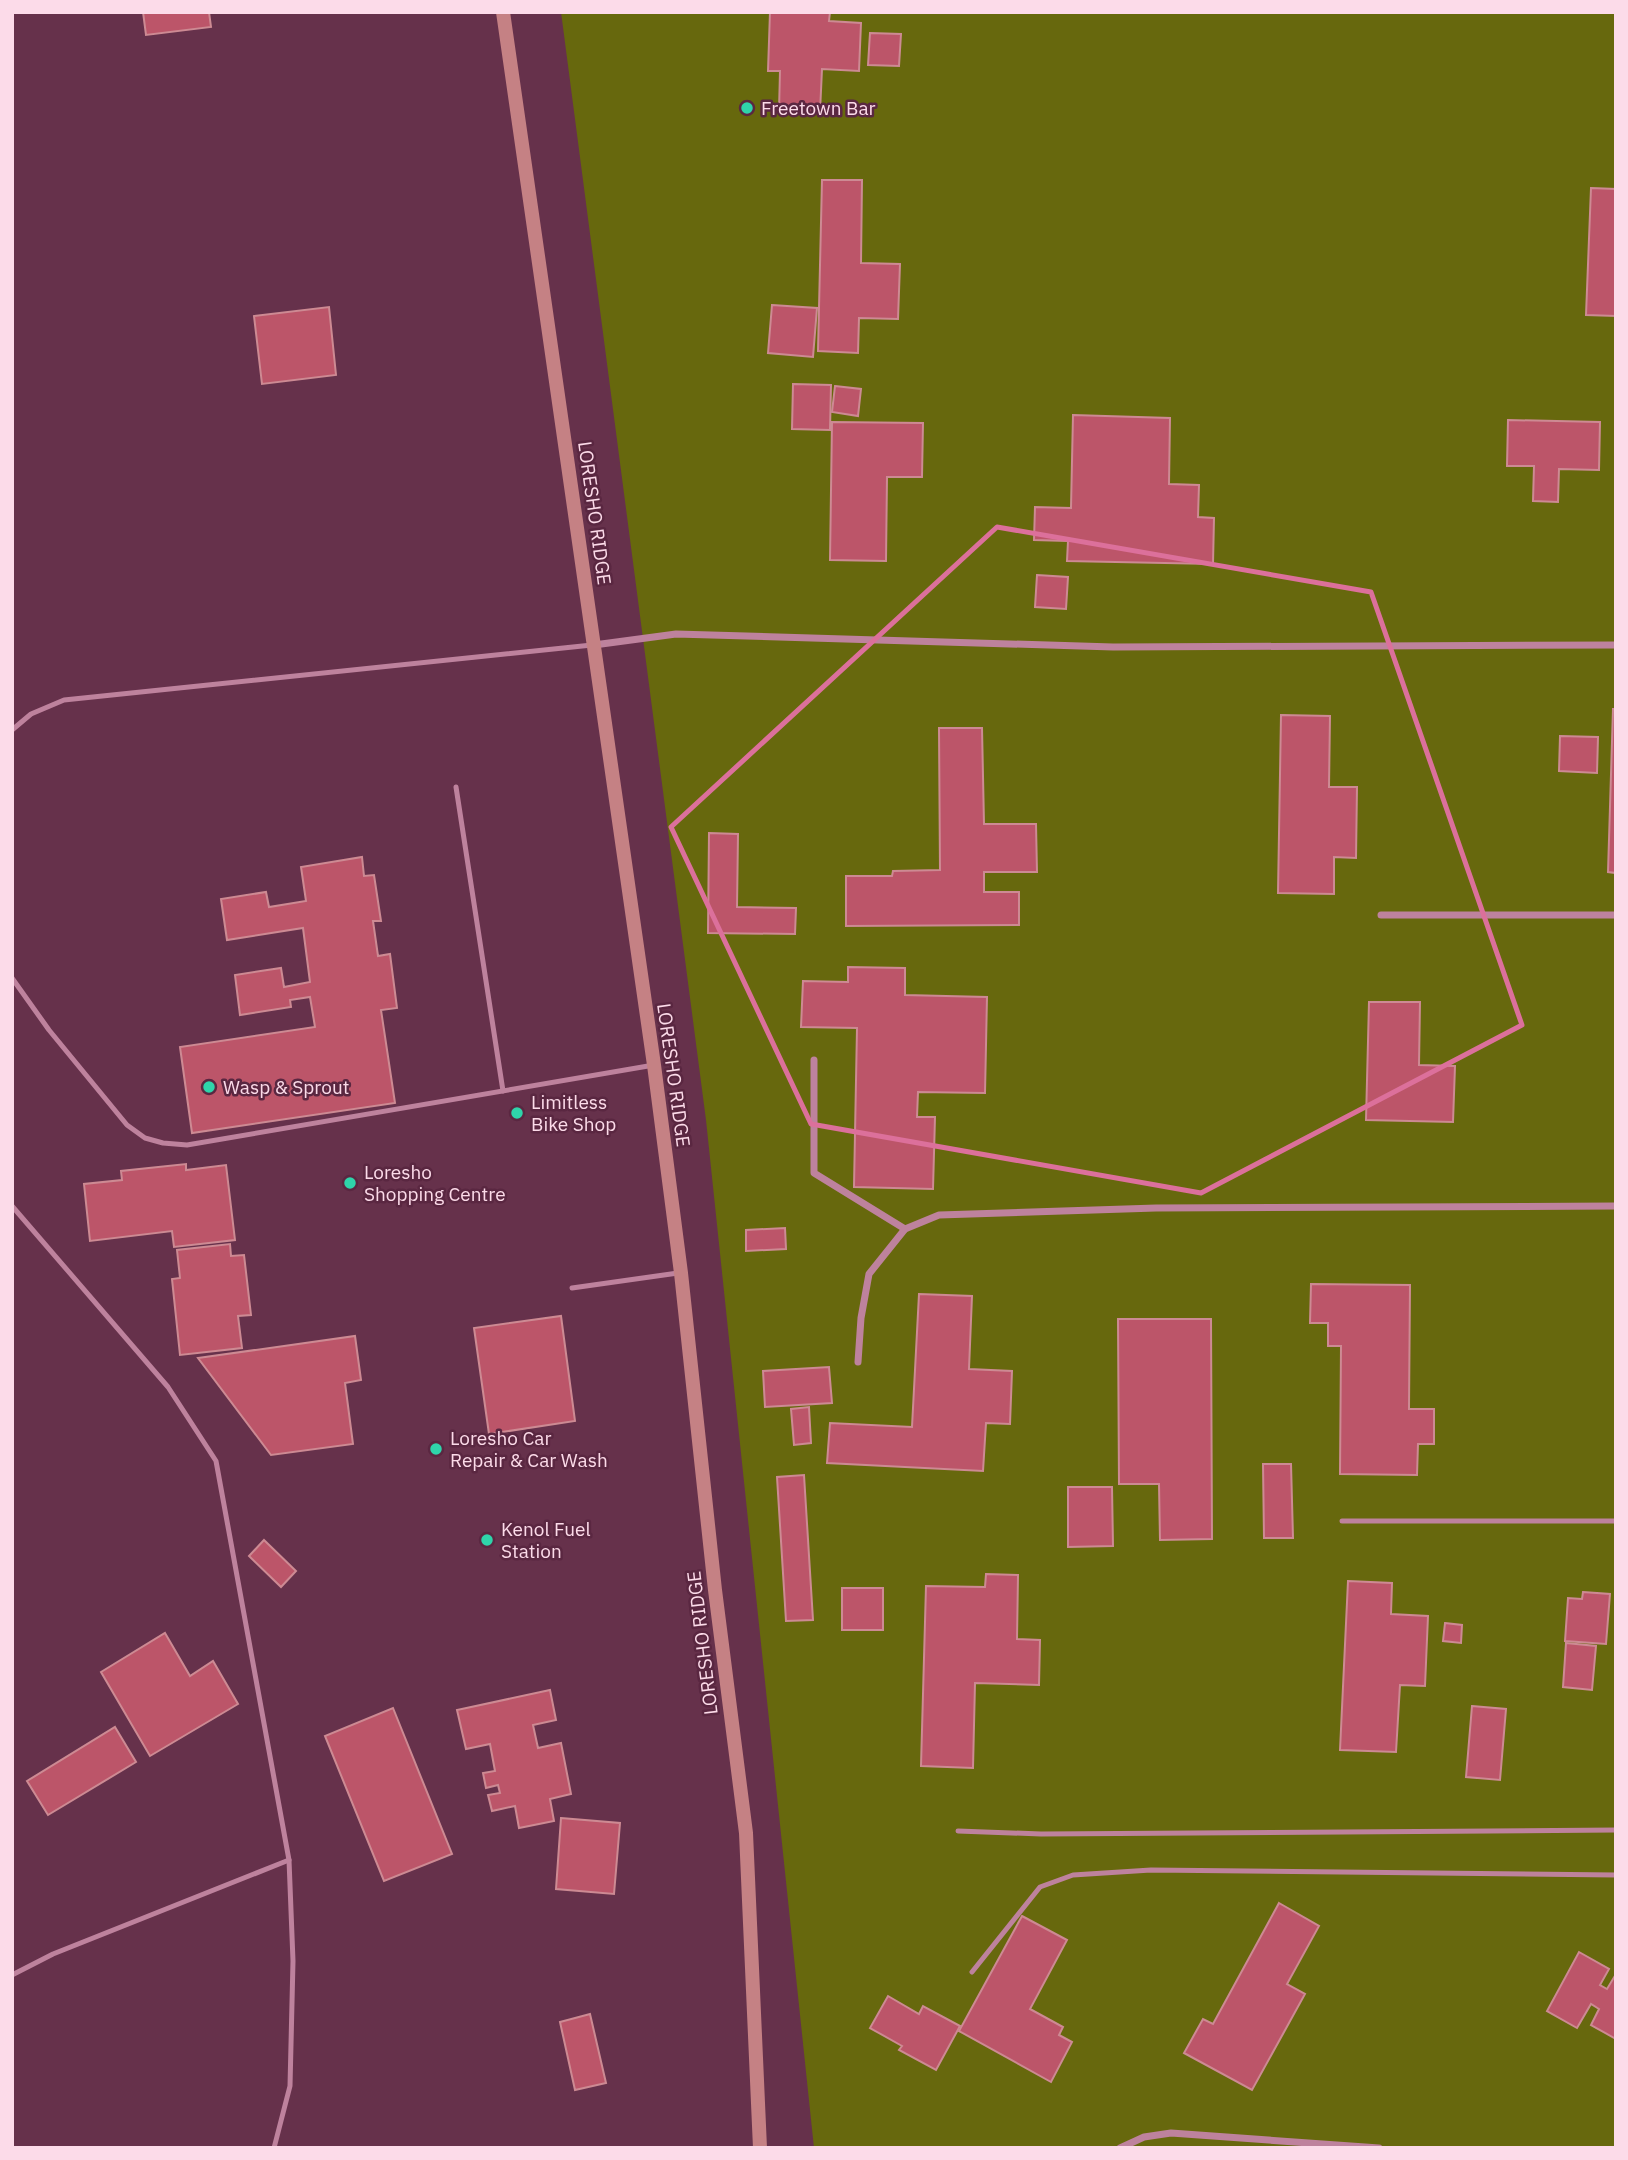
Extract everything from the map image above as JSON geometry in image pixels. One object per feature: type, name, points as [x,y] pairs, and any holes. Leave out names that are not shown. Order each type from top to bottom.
[{"type":"main road","name":"LORESHO RIDGE","points":[[503,12],[654,1065],[681,1273],[715,1590],[746,1833],[760,2148]]},
{"type":"street","points":[[594,645],[676,634],[1112,647],[1616,645]]},
{"type":"street","points":[[1381,915],[1616,915]]},
{"type":"street","points":[[814,1060],[814,1173],[905,1229]]},
{"type":"street","points":[[858,1362],[861,1318],[869,1274],[905,1229],[939,1215],[1062,1210],[1616,1206]]},
{"type":"street","points":[[1120,2148],[1144,2137],[1171,2133],[1379,2148]]},
{"type":"lane","points":[[12,730],[31,714],[64,700],[594,645]]},
{"type":"lane","points":[[456,787],[503,1091]]},
{"type":"lane","points":[[12,978],[49,1030],[127,1125],[145,1138],[163,1143],[187,1145],[654,1065]]},
{"type":"lane","points":[[12,1206],[168,1387],[216,1461],[289,1860],[293,1961],[290,2086],[274,2148]]},
{"type":"lane","points":[[572,1288],[681,1273]]},
{"type":"lane","points":[[1342,1521],[1616,1521]]},
{"type":"lane","points":[[958,1831],[1041,1834],[1616,1830]]},
{"type":"lane","points":[[12,1975],[53,1954],[289,1860]]},
{"type":"lane","points":[[972,1972],[1041,1887],[1073,1875],[1151,1870],[1616,1875]]},
{"type":"highlighted area","points":[[997,527],[1371,592],[1522,1025],[1201,1193],[811,1124],[671,827]]},
{"type":"shaded area","points":[[561,12],[1616,12],[1616,2148],[814,2148],[706,1120]]},
{"type":"building","points":[[143,12],[209,12],[211,27],[146,35]]},
{"type":"building","points":[[770,12],[830,12],[829,21],[861,23],[859,71],[822,69],[820,112],[779,111],[780,71],[768,71]]},
{"type":"building","points":[[870,33],[901,34],[899,66],[868,65]]},
{"type":"building","points":[[822,180],[862,180],[861,263],[900,264],[898,319],[859,318],[858,353],[818,351]]},
{"type":"building","points":[[1591,188],[1616,189],[1616,316],[1586,315]]},
{"type":"building","points":[[772,305],[817,308],[813,357],[768,353]]},
{"type":"building","points":[[329,307],[336,375],[262,384],[254,316]]},
{"type":"building","points":[[793,384],[831,385],[830,430],[792,429]]},
{"type":"building","points":[[835,386],[861,389],[858,416],[832,412]]},
{"type":"building","points":[[1073,415],[1170,418],[1169,484],[1199,485],[1198,517],[1214,518],[1213,564],[1067,561],[1068,541],[1034,540],[1035,507],[1071,508]]},
{"type":"building","points":[[1508,420],[1600,422],[1599,470],[1559,469],[1558,502],[1533,501],[1534,466],[1507,466]]},
{"type":"building","points":[[832,422],[923,423],[922,477],[887,477],[886,561],[830,560]]},
{"type":"building","points":[[1037,575],[1068,577],[1066,609],[1035,607]]},
{"type":"building","points":[[1613,709],[1616,709],[1616,873],[1608,872]]},
{"type":"building","points":[[1281,715],[1330,716],[1329,787],[1357,787],[1356,858],[1334,857],[1334,894],[1278,893]]},
{"type":"building","points":[[939,728],[982,728],[984,824],[1036,824],[1037,872],[984,872],[984,892],[1019,892],[1019,925],[846,926],[846,876],[892,876],[893,871],[940,870]]},
{"type":"building","points":[[1560,736],[1598,737],[1597,773],[1559,771]]},
{"type":"building","points":[[709,833],[738,834],[737,907],[796,908],[795,934],[708,933]]},
{"type":"building","points":[[362,857],[364,876],[374,875],[381,921],[373,921],[378,956],[390,954],[397,1008],[381,1010],[395,1103],[192,1133],[180,1047],[315,1027],[310,997],[290,1000],[291,1007],[240,1015],[235,975],[281,968],[284,987],[310,982],[303,928],[227,940],[221,899],[266,892],[269,907],[306,901],[301,867]]},
{"type":"building","points":[[848,967],[905,968],[905,995],[987,997],[985,1093],[918,1092],[917,1117],[935,1117],[933,1189],[854,1187],[857,1028],[801,1027],[803,981],[848,982]]},
{"type":"building","points":[[1369,1002],[1420,1002],[1419,1065],[1455,1066],[1453,1122],[1366,1120]]},
{"type":"building","points":[[186,1164],[186,1170],[226,1165],[235,1240],[174,1247],[172,1231],[90,1241],[84,1184],[122,1180],[121,1171]]},
{"type":"building","points":[[785,1228],[786,1249],[746,1251],[746,1230]]},
{"type":"building","points":[[230,1244],[231,1256],[244,1255],[251,1315],[238,1316],[242,1348],[180,1355],[172,1279],[180,1278],[177,1250]]},
{"type":"building","points":[[1311,1284],[1410,1285],[1409,1409],[1434,1409],[1434,1444],[1418,1444],[1417,1475],[1340,1474],[1341,1346],[1328,1346],[1328,1323],[1310,1323]]},
{"type":"building","points":[[919,1294],[972,1296],[969,1369],[1012,1371],[1010,1424],[986,1423],[983,1471],[827,1463],[830,1423],[912,1427]]},
{"type":"building","points":[[561,1316],[575,1421],[489,1434],[474,1328]]},
{"type":"building","points":[[1118,1319],[1211,1319],[1212,1539],[1160,1540],[1159,1484],[1119,1484]]},
{"type":"building","points":[[355,1336],[361,1380],[345,1383],[353,1444],[271,1455],[198,1358]]},
{"type":"building","points":[[829,1367],[832,1403],[765,1407],[763,1371]]},
{"type":"building","points":[[809,1407],[811,1443],[794,1445],[791,1409]]},
{"type":"building","points":[[1263,1464],[1291,1464],[1293,1538],[1264,1538]]},
{"type":"building","points":[[804,1475],[813,1620],[786,1621],[777,1477]]},
{"type":"building","points":[[1068,1487],[1112,1487],[1113,1546],[1068,1547]]},
{"type":"building","points":[[264,1540],[296,1571],[281,1587],[249,1556]]},
{"type":"building","points":[[986,1574],[1018,1575],[1017,1639],[1040,1640],[1039,1685],[975,1683],[973,1768],[921,1766],[926,1586],[985,1587]]},
{"type":"building","points":[[1348,1581],[1392,1583],[1391,1614],[1428,1616],[1425,1686],[1400,1685],[1396,1752],[1340,1750]]},
{"type":"building","points":[[842,1588],[883,1588],[883,1630],[842,1630]]},
{"type":"building","points":[[1583,1592],[1610,1594],[1606,1644],[1565,1641],[1568,1598],[1582,1599]]},
{"type":"building","points":[[1445,1623],[1462,1625],[1461,1643],[1443,1641]]},
{"type":"building","points":[[165,1633],[190,1676],[213,1661],[238,1704],[150,1756],[101,1672]]},
{"type":"building","points":[[1566,1643],[1596,1646],[1592,1690],[1563,1687]]},
{"type":"building","points":[[550,1690],[556,1720],[533,1725],[538,1748],[561,1743],[571,1794],[550,1799],[554,1821],[519,1828],[515,1806],[492,1811],[488,1795],[500,1793],[498,1785],[486,1788],[483,1773],[495,1771],[490,1744],[466,1749],[457,1710]]},
{"type":"building","points":[[1472,1706],[1506,1709],[1500,1780],[1466,1777]]},
{"type":"building","points":[[393,1708],[452,1854],[384,1881],[325,1736]]},
{"type":"building","points":[[115,1727],[136,1762],[48,1815],[27,1781]]},
{"type":"building","points":[[561,1818],[620,1823],[614,1894],[556,1889]]},
{"type":"building","points":[[1279,1903],[1319,1926],[1287,1984],[1305,1994],[1252,2090],[1184,2053],[1203,2019],[1213,2024]]},
{"type":"building","points":[[1022,1916],[1067,1940],[1030,2009],[1063,2027],[1059,2035],[1072,2042],[1051,2082],[959,2031]]},
{"type":"building","points":[[1579,1952],[1609,1969],[1600,1985],[1607,1989],[1616,1974],[1616,2039],[1591,2025],[1599,2009],[1591,2004],[1577,2028],[1547,2011]]},
{"type":"building","points":[[888,1996],[919,2014],[923,2006],[960,2026],[936,2070],[899,2050],[902,2046],[870,2028]]},
{"type":"building","points":[[590,2014],[606,2083],[575,2090],[560,2022]]},
{"type":"place","name":"Freetown Bar","points":[[747,108]]},
{"type":"place","name":"Wasp & Sprout","points":[[209,1087]]},
{"type":"place","name":"Limitless Bike Shop","points":[[517,1113]]},
{"type":"place","name":"Loresho Shopping Centre","points":[[350,1183]]},
{"type":"place","name":"Loresho Car Repair & Car Wash","points":[[436,1449]]},
{"type":"place","name":"Kenol Fuel Station","points":[[487,1540]]}]
